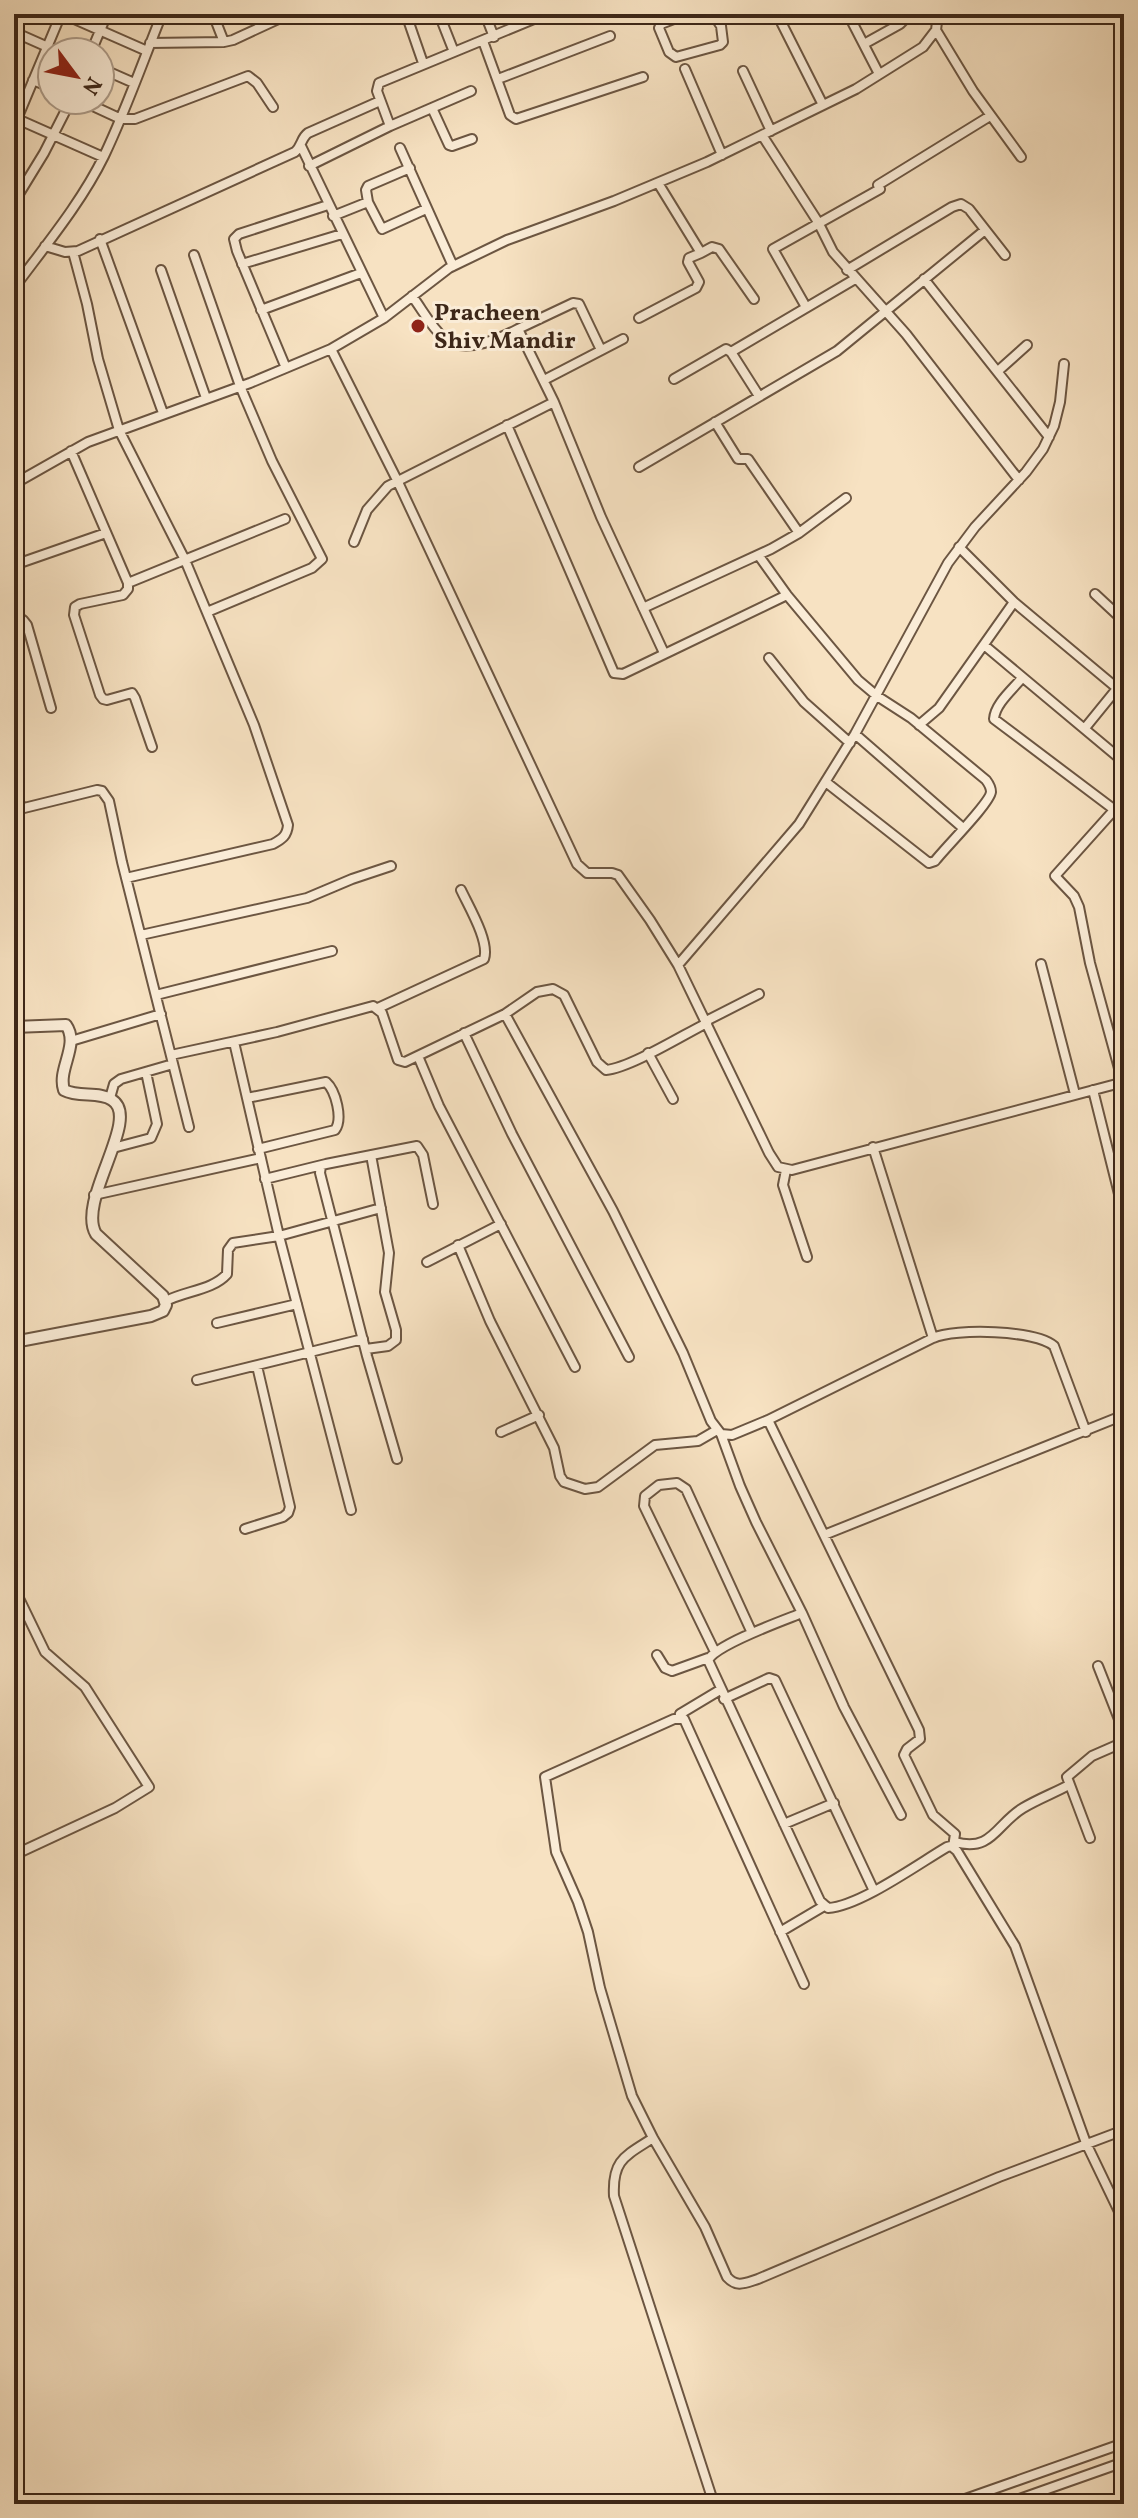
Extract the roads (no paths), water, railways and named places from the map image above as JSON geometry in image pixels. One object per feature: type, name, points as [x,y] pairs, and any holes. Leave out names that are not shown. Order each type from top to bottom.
[{"type":"street","points":[[51,36],[62,14],[148,47],[224,42],[289,14]]},
{"type":"street","points":[[98,36],[107,14]]},
{"type":"street","points":[[14,288],[103,157],[161,17],[149,14]]},
{"type":"street","points":[[213,14],[224,42]]},
{"type":"street","points":[[406,14],[423,63]]},
{"type":"street","points":[[439,14],[454,52]]},
{"type":"street","points":[[485,14],[494,37]]},
{"type":"street","points":[[390,126],[377,91],[379,83],[494,37],[530,17],[546,14]]},
{"type":"street","points":[[687,14],[661,24],[659,28],[669,52],[676,57],[723,42],[721,26],[713,14]]},
{"type":"street","points":[[777,14],[823,105]]},
{"type":"street","points":[[848,14],[879,74]]},
{"type":"street","points":[[864,44],[900,24],[904,20],[903,14]]},
{"type":"street","points":[[14,484],[71,451],[119,430],[331,349],[384,318],[435,276],[453,266],[507,240],[658,183],[722,155],[856,89],[923,47],[936,30],[938,14]]},
{"type":"street","points":[[936,30],[990,116],[1021,157]]},
{"type":"street","points":[[14,32],[36,42]]},
{"type":"street","points":[[498,79],[610,36]]},
{"type":"street","points":[[483,41],[510,115],[516,119],[643,77]]},
{"type":"street","points":[[685,69],[722,155]]},
{"type":"street","points":[[743,71],[767,133],[833,252],[887,310],[1019,480]]},
{"type":"street","points":[[36,72],[16,118],[103,157]]},
{"type":"street","points":[[116,75],[134,83]]},
{"type":"street","points":[[115,116],[121,119],[142,117],[243,76],[253,78],[273,107]]},
{"type":"street","points":[[309,166],[471,91]]},
{"type":"street","points":[[380,101],[308,133],[302,138],[301,146],[384,318]]},
{"type":"street","points":[[432,108],[449,145],[472,139]]},
{"type":"street","points":[[14,202],[63,116]]},
{"type":"street","points":[[806,307],[773,249],[879,187],[990,116]]},
{"type":"street","points":[[45,246],[73,252],[291,154],[301,146]]},
{"type":"street","points":[[400,148],[453,266]]},
{"type":"street","points":[[410,168],[368,186],[368,202],[382,229],[426,209]]},
{"type":"street","points":[[14,179],[23,188]]},
{"type":"street","points":[[658,183],[701,253]]},
{"type":"street","points":[[333,216],[368,202]]},
{"type":"street","points":[[847,270],[961,204],[969,209],[1005,255]]},
{"type":"street","points":[[286,368],[234,242],[236,236],[328,205]]},
{"type":"street","points":[[639,467],[837,351],[985,230]]},
{"type":"street","points":[[242,264],[342,234]]},
{"type":"street","points":[[100,239],[163,413]]},
{"type":"street","points":[[639,318],[696,288],[699,282],[688,262],[689,258],[712,247],[719,249],[754,299]]},
{"type":"street","points":[[73,252],[100,368],[119,430],[185,560],[288,819],[288,832],[273,844],[126,878]]},
{"type":"street","points":[[194,255],[240,386],[272,461],[322,559],[312,568],[207,612]]},
{"type":"street","points":[[161,270],[206,398]]},
{"type":"street","points":[[261,310],[361,273]]},
{"type":"street","points":[[731,352],[855,279]]},
{"type":"street","points":[[924,279],[1049,437]]},
{"type":"street","points":[[412,296],[442,336],[455,343],[470,345],[518,329],[573,303],[579,304],[601,350]]},
{"type":"street","points":[[518,329],[554,402],[601,517],[664,653]]},
{"type":"street","points":[[544,380],[623,339]]},
{"type":"street","points":[[998,371],[1027,345]]},
{"type":"street","points":[[331,349],[397,480],[577,864],[587,873],[612,873],[623,880],[678,965],[774,1162],[786,1170],[1123,1082],[1090,963],[1079,907],[1074,896],[1055,876],[1115,809]]},
{"type":"street","points":[[674,379],[726,349],[759,396]]},
{"type":"street","points":[[678,965],[799,824],[853,739],[934,587],[959,547],[1043,449],[1060,402],[1064,364]]},
{"type":"street","points":[[354,542],[372,503],[388,486],[554,402]]},
{"type":"street","points":[[715,422],[738,459],[748,459],[799,533]]},
{"type":"street","points":[[507,425],[614,673],[623,674],[787,595]]},
{"type":"street","points":[[71,451],[128,583],[123,595],[80,604],[75,607],[74,615],[100,695],[107,700],[132,693],[152,747]]},
{"type":"street","points":[[643,608],[759,556],[799,533],[846,498]]},
{"type":"street","points":[[128,583],[285,519]]},
{"type":"street","points":[[14,565],[106,533]]},
{"type":"street","points":[[959,547],[1014,602],[1121,691]]},
{"type":"street","points":[[759,556],[852,674],[919,725],[989,785],[990,796],[935,861],[926,862],[827,783]]},
{"type":"street","points":[[1095,594],[1124,621]]},
{"type":"street","points":[[919,725],[939,708],[1014,602]]},
{"type":"street","points":[[14,621],[23,620],[27,625],[51,708]]},
{"type":"street","points":[[984,645],[1124,762]]},
{"type":"street","points":[[769,658],[804,702],[963,828]]},
{"type":"street","points":[[1022,678],[997,708],[994,719],[1124,817]]},
{"type":"street","points":[[1085,728],[1121,691],[1124,680]]},
{"type":"street","points":[[14,793],[18,804],[24,808],[97,790],[102,791],[109,801],[189,1127]]},
{"type":"street","points":[[141,935],[307,898],[391,866]]},
{"type":"street","points":[[110,1098],[114,1084],[121,1079],[172,1060],[368,1006],[378,1008],[484,959],[487,954],[484,941],[461,890]]},
{"type":"street","points":[[156,995],[332,951]]},
{"type":"street","points":[[1041,964],[1075,1094]]},
{"type":"street","points":[[378,1008],[398,1060],[405,1062],[505,1014],[537,992],[553,989],[564,995],[601,1067],[613,1070],[759,994]]},
{"type":"street","points":[[71,1041],[161,1014]]},
{"type":"street","points":[[505,1014],[613,1211],[673,1332],[719,1432],[751,1512],[802,1613],[840,1698],[901,1815]]},
{"type":"street","points":[[14,1027],[63,1024],[69,1028],[71,1041],[62,1078],[64,1090],[72,1094],[110,1098],[118,1105],[120,1117],[113,1148],[94,1195],[91,1222],[96,1234],[166,1301],[165,1309],[158,1314],[14,1342]]},
{"type":"street","points":[[464,1033],[512,1134],[629,1357]]},
{"type":"street","points":[[234,1042],[279,1236],[351,1510]]},
{"type":"street","points":[[648,1053],[673,1099]]},
{"type":"street","points":[[418,1056],[439,1106],[575,1367]]},
{"type":"street","points":[[113,1148],[151,1138],[156,1131],[146,1072]]},
{"type":"street","points":[[94,1195],[172,1179],[260,1153],[335,1130],[339,1122],[332,1087],[326,1082],[247,1098]]},
{"type":"street","points":[[1093,1090],[1124,1214]]},
{"type":"street","points":[[265,1179],[410,1146],[419,1147],[433,1204]]},
{"type":"street","points":[[873,1147],[933,1338]]},
{"type":"street","points":[[366,1349],[388,1346],[396,1340],[385,1292],[389,1253],[371,1155]]},
{"type":"street","points":[[321,1166],[332,1221],[397,1459]]},
{"type":"street","points":[[786,1170],[783,1185],[807,1257]]},
{"type":"street","points":[[166,1301],[178,1294],[220,1282],[227,1274],[228,1250],[233,1243],[279,1236],[381,1208]]},
{"type":"street","points":[[427,1262],[501,1224]]},
{"type":"street","points":[[458,1245],[490,1321],[556,1453],[561,1479],[568,1485],[585,1489],[604,1485],[655,1445],[698,1441],[719,1432],[732,1435],[948,1333],[1028,1336],[1049,1342],[1054,1346],[1086,1432]]},
{"type":"street","points":[[217,1323],[297,1304]]},
{"type":"street","points":[[197,1380],[363,1339]]},
{"type":"street","points":[[245,1529],[283,1517],[290,1507],[257,1366]]},
{"type":"street","points":[[501,1432],[539,1415]]},
{"type":"street","points":[[824,1535],[1124,1415]]},
{"type":"street","points":[[768,1420],[919,1730],[920,1739],[905,1752],[905,1760],[930,1811],[953,1831],[954,1845],[1015,1946],[1086,2143],[1124,2222]]},
{"type":"street","points":[[752,1633],[686,1489],[677,1483],[654,1487],[645,1496],[644,1506],[712,1655],[722,1694],[824,1906],[828,1908],[874,1891],[947,1847],[981,1843],[1019,1810],[1069,1785]]},
{"type":"street","points":[[14,1588],[45,1652],[85,1687],[149,1787],[115,1808],[14,1855]]},
{"type":"street","points":[[657,1655],[665,1668],[672,1671],[802,1613]]},
{"type":"street","points":[[1098,1666],[1124,1732]]},
{"type":"street","points":[[680,1714],[722,1694],[769,1678],[775,1680],[874,1891]]},
{"type":"street","points":[[804,1984],[684,1719],[674,1719],[545,1777],[556,1852],[588,1932],[600,1988],[632,2096],[705,2227],[732,2283],[741,2285],[999,2177],[1124,2130]]},
{"type":"street","points":[[1090,1838],[1067,1777],[1092,1756],[1124,1742]]},
{"type":"street","points":[[784,1824],[834,1803]]},
{"type":"street","points":[[780,1932],[824,1906]]},
{"type":"street","points":[[653,2138],[626,2155],[616,2168],[614,2196],[714,2504]]},
{"type":"street","points":[[951,2504],[1124,2443]]},
{"type":"street","points":[[1005,2504],[1124,2462]]},
{"type":"place","name":"Pracheen Shiv Mandir","points":[[418,326]]}]
